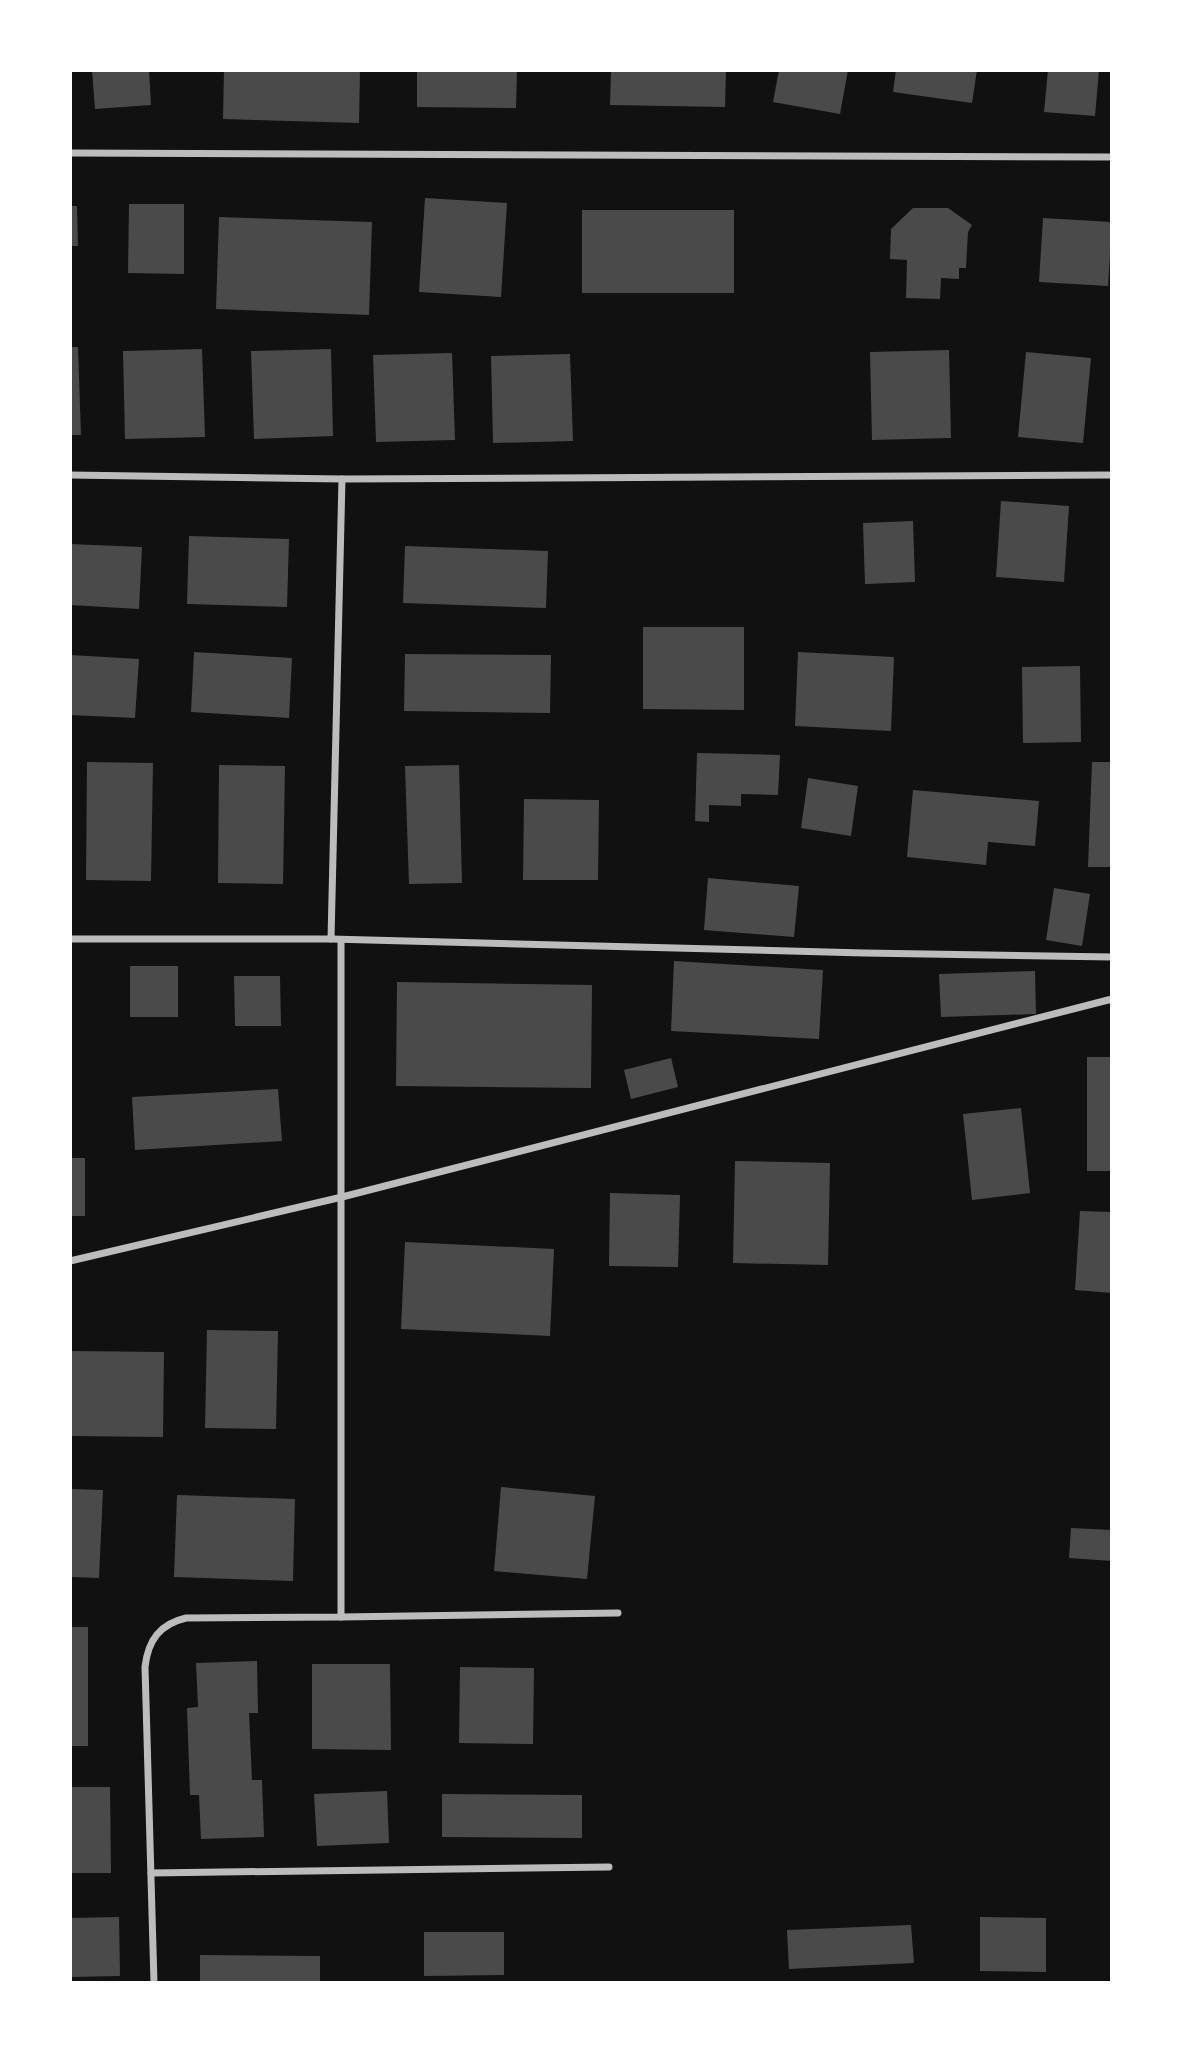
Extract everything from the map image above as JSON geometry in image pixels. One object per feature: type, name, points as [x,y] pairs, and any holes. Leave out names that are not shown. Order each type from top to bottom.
[{"type":"street","points":[[70,153],[1112,157]]},
{"type":"street","points":[[70,475],[342,479],[1112,475]]},
{"type":"street","points":[[331,939],[342,479]]},
{"type":"street","points":[[70,939],[331,939],[1112,957]]},
{"type":"street","points":[[341,940],[341,1617]]},
{"type":"street","points":[[70,1261],[342,1196],[1112,999]]},
{"type":"street","points":[[154,1983],[145,1667],[150,1644],[156,1634],[177,1620],[186,1618],[618,1612]]},
{"type":"street","points":[[151,1873],[609,1867]]},
{"type":"building","points":[[92,70],[149,70],[151,105],[95,109]]},
{"type":"building","points":[[224,70],[360,70],[359,123],[223,119]]},
{"type":"building","points":[[417,70],[517,70],[516,108],[417,107]]},
{"type":"building","points":[[611,70],[726,70],[725,107],[610,105]]},
{"type":"building","points":[[779,70],[848,70],[840,114],[773,102]]},
{"type":"building","points":[[896,70],[977,70],[972,103],[893,92]]},
{"type":"building","points":[[1048,70],[1099,70],[1095,116],[1044,112]]},
{"type":"building","points":[[425,198],[507,203],[501,297],[419,292]]},
{"type":"building","points":[[129,204],[184,204],[184,274],[128,273]]},
{"type":"building","points":[[70,206],[77,206],[78,246],[70,246]]},
{"type":"building","points":[[913,208],[948,208],[972,225],[968,232],[966,268],[959,268],[959,279],[941,278],[940,299],[906,298],[907,260],[890,259],[891,229]]},
{"type":"building","points":[[582,210],[734,210],[734,293],[582,293]]},
{"type":"building","points":[[219,217],[372,222],[369,315],[216,309]]},
{"type":"building","points":[[1043,218],[1112,222],[1108,286],[1039,282]]},
{"type":"building","points":[[70,347],[78,347],[81,435],[70,435]]},
{"type":"building","points":[[202,349],[205,437],[125,439],[123,351]]},
{"type":"building","points":[[331,349],[333,436],[254,439],[251,351]]},
{"type":"building","points":[[949,350],[951,438],[872,440],[870,352]]},
{"type":"building","points":[[1026,352],[1091,358],[1083,443],[1018,437]]},
{"type":"building","points":[[452,353],[455,440],[376,442],[373,355]]},
{"type":"building","points":[[570,354],[573,441],[493,443],[491,356]]},
{"type":"building","points":[[1001,501],[1069,506],[1064,582],[996,577]]},
{"type":"building","points":[[913,521],[915,582],[865,584],[863,523]]},
{"type":"building","points":[[189,536],[289,539],[287,607],[187,604]]},
{"type":"building","points":[[70,544],[142,547],[139,609],[70,605]]},
{"type":"building","points":[[405,546],[548,551],[546,608],[403,603]]},
{"type":"building","points":[[643,627],[744,627],[744,710],[643,709]]},
{"type":"building","points":[[194,652],[292,658],[289,718],[191,712]]},
{"type":"building","points":[[798,652],[894,657],[891,731],[795,726]]},
{"type":"building","points":[[405,654],[551,655],[550,713],[404,711]]},
{"type":"building","points":[[70,655],[139,659],[135,718],[70,715]]},
{"type":"building","points":[[1080,666],[1081,742],[1023,743],[1022,667]]},
{"type":"building","points":[[697,753],[780,755],[778,795],[741,794],[741,806],[709,805],[709,822],[695,821]]},
{"type":"building","points":[[87,762],[153,763],[151,881],[86,880]]},
{"type":"building","points":[[1092,762],[1112,762],[1112,867],[1088,867]]},
{"type":"building","points":[[219,765],[285,766],[283,884],[218,883]]},
{"type":"building","points":[[459,765],[462,883],[409,884],[405,766]]},
{"type":"building","points":[[808,778],[858,786],[851,836],[801,828]]},
{"type":"building","points":[[913,790],[1039,801],[1035,846],[988,842],[986,865],[907,857]]},
{"type":"building","points":[[524,799],[599,800],[598,880],[523,880]]},
{"type":"building","points":[[708,878],[799,886],[794,937],[704,930]]},
{"type":"building","points":[[1054,888],[1090,894],[1082,946],[1046,940]]},
{"type":"building","points":[[674,961],[823,970],[819,1039],[671,1031]]},
{"type":"building","points":[[130,966],[178,966],[178,1017],[130,1017]]},
{"type":"building","points":[[1035,971],[1036,1014],[941,1017],[939,974]]},
{"type":"building","points":[[234,976],[280,976],[281,1026],[235,1026]]},
{"type":"building","points":[[397,982],[592,985],[591,1088],[396,1086]]},
{"type":"building","points":[[1087,1057],[1112,1057],[1112,1171],[1087,1171]]},
{"type":"building","points":[[671,1058],[678,1087],[631,1099],[624,1070]]},
{"type":"building","points":[[278,1089],[282,1141],[135,1150],[132,1097]]},
{"type":"building","points":[[1021,1108],[1030,1193],[972,1200],[963,1114]]},
{"type":"building","points":[[70,1158],[85,1158],[85,1216],[70,1216]]},
{"type":"building","points":[[735,1161],[830,1163],[828,1265],[733,1263]]},
{"type":"building","points":[[610,1193],[680,1195],[678,1267],[609,1266]]},
{"type":"building","points":[[1080,1211],[1112,1212],[1112,1293],[1075,1290]]},
{"type":"building","points":[[405,1242],[554,1249],[550,1336],[401,1329]]},
{"type":"building","points":[[207,1330],[278,1331],[276,1429],[205,1428]]},
{"type":"building","points":[[70,1351],[164,1352],[163,1437],[70,1436]]},
{"type":"building","points":[[501,1487],[595,1496],[587,1579],[494,1571]]},
{"type":"building","points":[[70,1489],[103,1490],[99,1578],[70,1577]]},
{"type":"building","points":[[177,1495],[295,1499],[293,1581],[174,1577]]},
{"type":"building","points":[[1071,1528],[1112,1530],[1112,1561],[1069,1558]]},
{"type":"building","points":[[70,1627],[88,1627],[88,1746],[70,1746]]},
{"type":"building","points":[[257,1661],[258,1713],[249,1713],[252,1780],[262,1780],[264,1837],[201,1839],[199,1795],[190,1795],[187,1708],[198,1707],[196,1663]]},
{"type":"building","points":[[312,1664],[390,1664],[391,1750],[312,1749]]},
{"type":"building","points":[[460,1667],[534,1668],[533,1744],[459,1743]]},
{"type":"building","points":[[70,1787],[110,1787],[111,1873],[70,1873]]},
{"type":"building","points":[[387,1791],[389,1843],[317,1846],[314,1794]]},
{"type":"building","points":[[442,1794],[582,1795],[582,1838],[442,1837]]},
{"type":"building","points":[[119,1917],[120,1976],[70,1977],[70,1918]]},
{"type":"building","points":[[980,1917],[1046,1918],[1046,1972],[980,1971]]},
{"type":"building","points":[[911,1925],[914,1963],[789,1969],[787,1930]]},
{"type":"building","points":[[424,1932],[504,1932],[504,1975],[424,1976]]},
{"type":"building","points":[[200,1955],[320,1956],[320,1983],[200,1983]]}]
